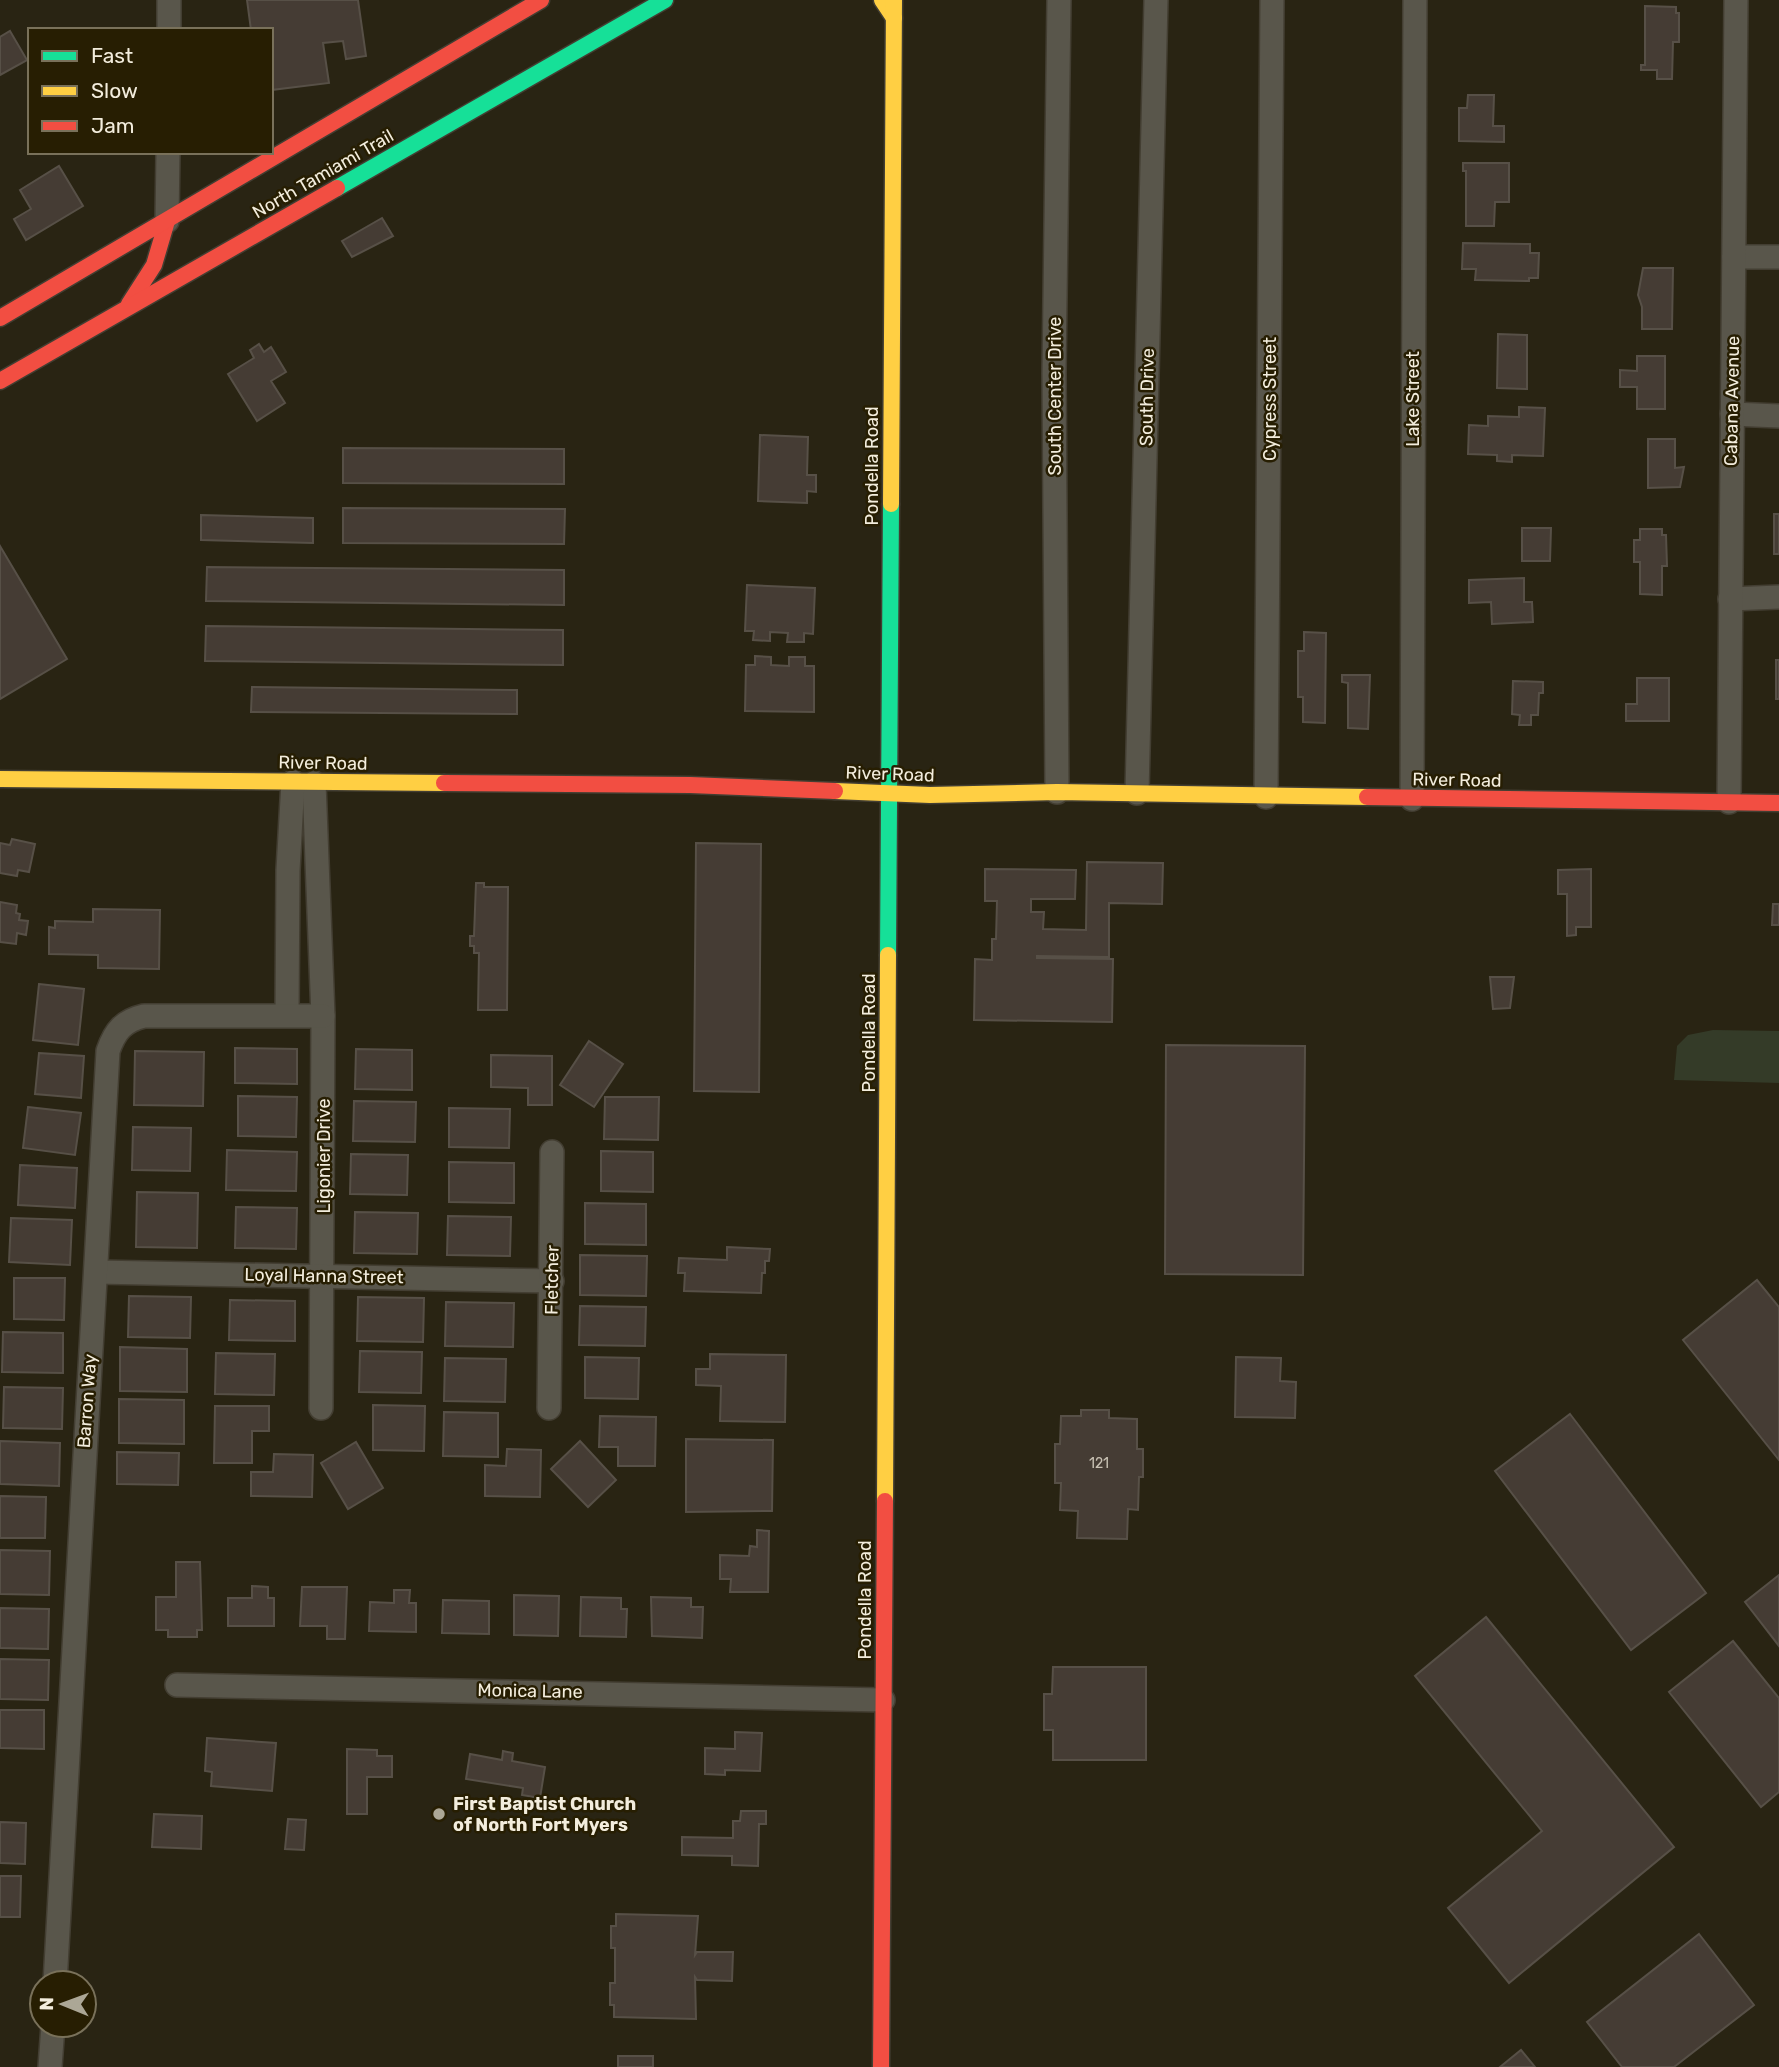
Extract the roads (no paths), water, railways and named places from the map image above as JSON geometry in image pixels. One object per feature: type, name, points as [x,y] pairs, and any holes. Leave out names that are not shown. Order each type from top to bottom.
[{"type":"main road","points":[[0,317],[541,0]]},
{"type":"main road","name":"North Tamiami Trail","points":[[0,382],[665,0]]},
{"type":"main road","points":[[881,0],[894,18]]},
{"type":"main road","name":"Pondella Road","points":[[881,2067],[894,0]]},
{"type":"main road","points":[[120,314],[155,268],[163,246],[167,221]]},
{"type":"main road","name":"River Road","points":[[0,779],[690,785],[889,793],[1057,792],[1779,803]]},
{"type":"street","points":[[169,0],[169,28]]},
{"type":"street","name":"South Center Drive","points":[[1057,792],[1054,373],[1059,0]]},
{"type":"street","name":"South Drive","points":[[1137,793],[1156,0]]},
{"type":"street","name":"Cypress Street","points":[[1266,797],[1272,0]]},
{"type":"street","name":"Lake Street","points":[[1412,799],[1415,0]]},
{"type":"street","name":"Cabana Avenue","points":[[1729,802],[1736,0]]},
{"type":"street","points":[[167,221],[168,154]]},
{"type":"street","points":[[1734,257],[1779,257]]},
{"type":"street","points":[[1732,415],[1779,416]]},
{"type":"street","points":[[1730,598],[1779,597]]},
{"type":"street","points":[[287,1015],[288,906],[304,783]]},
{"type":"street","name":"Ligonier Drive","points":[[304,783],[319,905],[323,1016],[321,1408]]},
{"type":"street","points":[[288,906],[319,905]]},
{"type":"street","name":"Barron Way","points":[[56,1969],[108,1051],[120,1027],[130,1020],[144,1016],[323,1016]]},
{"type":"street","name":"Fletcher","points":[[549,1408],[552,1152]]},
{"type":"street","name":"Loyal Hanna Street","points":[[97,1272],[552,1281]]},
{"type":"street","name":"Monica Lane","points":[[177,1685],[883,1700]]},
{"type":"street","points":[[50,2067],[51,2039]]},
{"type":"place","name":"First Baptist Church of North Fort Myers","points":[[439,1814]]}]
